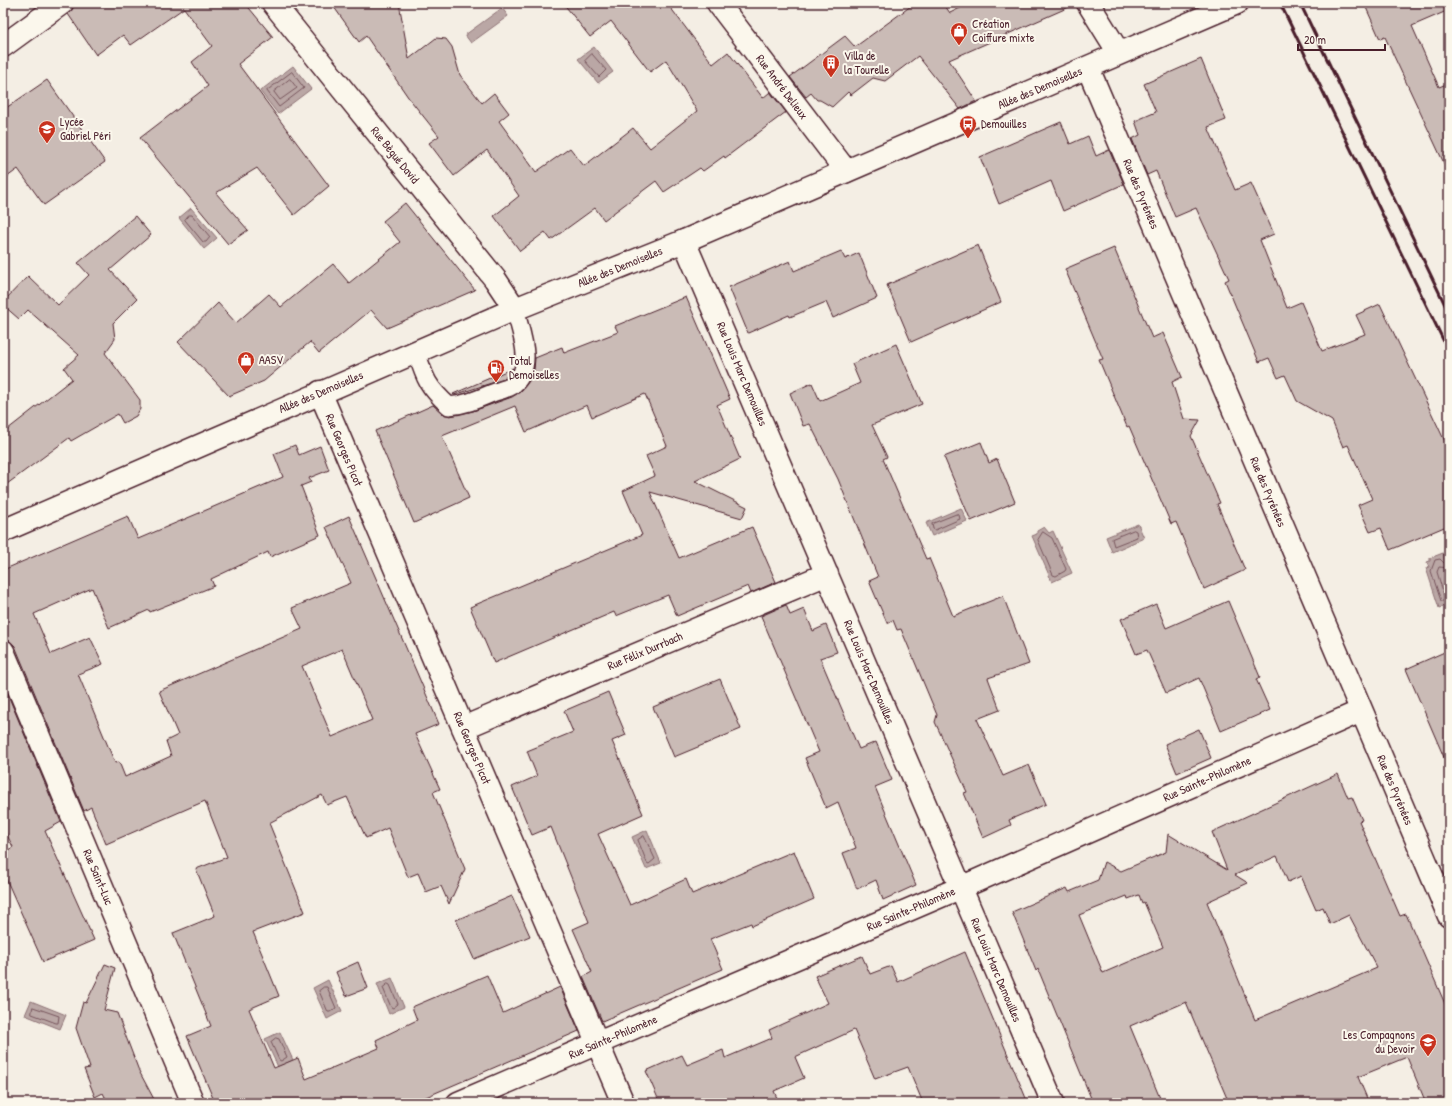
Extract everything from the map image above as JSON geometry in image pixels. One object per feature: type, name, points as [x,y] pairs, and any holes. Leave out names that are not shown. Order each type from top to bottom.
[{"type":"street","points":[[3,46],[62,3]]},
{"type":"street","name":"Rue Bègué David","points":[[273,3],[490,273],[515,309]]},
{"type":"street","name":"Rue André Delieux","points":[[718,3],[846,171]]},
{"type":"street","points":[[1088,3],[1119,53]]},
{"type":"street","name":"Allée des Demoiselles","points":[[3,531],[320,392],[515,309],[684,241],[1237,3]]},
{"type":"street","name":"Rue des Pyrénées","points":[[1088,68],[1449,916]]},
{"type":"street","name":"Rue Louis Marc Demouilles","points":[[684,241],[1053,1103]]},
{"type":"street","name":"Rue Georges Picot","points":[[320,392],[623,1103]]},
{"type":"street","name":"Rue Félix Durrbach","points":[[463,728],[827,574]]},
{"type":"street","name":"Rue Saint-Luc","points":[[3,651],[193,1103]]},
{"type":"street","name":"Rue Sainte-Philomène","points":[[458,1103],[960,888],[1361,711]]},
{"type":"lane","points":[[416,351],[424,378],[436,394],[449,406],[462,405],[513,385],[521,375],[525,363],[525,348],[515,309]]},
{"type":"water","points":[[502,8],[508,16],[471,43],[465,35]]},
{"type":"water","points":[[594,47],[613,72],[598,83],[578,59]]},
{"type":"water","points":[[293,66],[311,89],[278,114],[260,91]]},
{"type":"water","points":[[191,208],[217,238],[204,249],[179,218]]},
{"type":"water","points":[[961,508],[967,521],[932,536],[926,523]]},
{"type":"water","points":[[1138,524],[1144,538],[1112,552],[1106,537]]},
{"type":"water","points":[[1044,527],[1049,533],[1053,531],[1072,573],[1052,582],[1032,536],[1037,534],[1037,531]]},
{"type":"water","points":[[1443,553],[1445,560],[1449,558],[1449,604],[1439,608],[1426,568],[1429,567],[1427,562],[1430,561],[1430,558]]},
{"type":"water","points":[[647,830],[661,863],[646,869],[632,837]]},
{"type":"water","points":[[392,978],[404,1007],[389,1014],[377,984]]},
{"type":"water","points":[[328,980],[342,1011],[327,1019],[313,988]]},
{"type":"water","points":[[31,1001],[66,1015],[60,1029],[25,1015]]},
{"type":"water","points":[[280,1032],[293,1060],[278,1067],[265,1039]]},
{"type":"building","points":[[74,3],[245,3],[273,37],[238,64],[329,186],[294,215],[257,168],[216,193],[248,230],[228,244],[140,138],[208,86],[192,62],[212,46],[184,8],[131,45],[123,35],[96,55],[68,14],[73,8]]},
{"type":"building","points":[[331,3],[399,3],[409,59],[436,38],[446,39],[452,47],[460,75],[482,103],[494,93],[509,113],[499,121],[536,172],[570,148],[584,166],[633,128],[650,148],[697,111],[666,60],[650,72],[611,21],[590,37],[563,3],[667,3],[713,64],[728,52],[763,98],[770,92],[786,112],[725,158],[724,156],[703,171],[700,168],[664,192],[656,181],[604,220],[595,208],[551,240],[545,232],[520,251],[494,216],[519,196],[487,150],[454,176],[429,143],[439,136],[408,97],[366,36],[359,42]]},
{"type":"building","points":[[915,3],[943,3],[950,13],[970,3],[1076,4],[949,60],[976,101],[960,109],[918,56],[885,81],[873,78],[851,95],[848,92],[832,107],[820,100],[817,100],[811,93],[806,97],[790,77],[845,36],[855,47]]},
{"type":"building","points":[[1364,3],[1449,3],[1449,10],[1412,26],[1439,87],[1449,83],[1449,174],[1385,37],[1380,39]]},
{"type":"building","points":[[1201,59],[1226,120],[1208,127],[1235,190],[1251,183],[1274,234],[1260,240],[1287,308],[1301,302],[1322,351],[1365,334],[1356,315],[1380,304],[1449,450],[1449,525],[1390,550],[1381,528],[1370,532],[1358,505],[1372,499],[1348,445],[1343,447],[1332,421],[1297,401],[1285,375],[1278,378],[1269,358],[1259,362],[1225,281],[1229,279],[1196,208],[1175,217],[1156,171],[1147,175],[1132,139],[1140,135],[1135,121],[1156,112],[1144,84]]},
{"type":"building","name":"Lycée Gabriel Péri","points":[[47,80],[105,162],[44,205],[18,169],[3,180],[3,110]]},
{"type":"building","points":[[1061,122],[1070,144],[1088,136],[1096,156],[1109,150],[1124,184],[1063,211],[1051,181],[999,204],[980,157]]},
{"type":"building","points":[[405,203],[475,290],[387,328],[371,310],[319,353],[310,342],[264,381],[229,396],[178,342],[218,303],[236,323],[269,294],[281,307],[333,264],[349,283],[400,242],[383,221]]},
{"type":"building","points":[[135,216],[151,235],[110,270],[137,299],[113,323],[115,339],[105,353],[140,400],[140,409],[136,416],[123,423],[118,414],[71,441],[69,438],[3,487],[3,433],[72,379],[64,368],[79,355],[28,310],[19,319],[3,305],[3,302],[28,276],[58,305],[89,275],[78,263]]},
{"type":"building","points":[[978,245],[1001,302],[911,342],[887,285]]},
{"type":"building","points":[[1114,248],[1152,338],[1163,333],[1182,377],[1172,382],[1184,419],[1200,420],[1191,436],[1220,503],[1217,504],[1245,570],[1204,589],[1176,522],[1171,524],[1129,426],[1127,427],[1099,360],[1103,359],[1065,269]]},
{"type":"building","points":[[841,251],[845,259],[859,253],[877,298],[833,318],[826,302],[790,317],[789,315],[748,333],[729,287],[790,261],[794,271]]},
{"type":"building","points":[[686,297],[730,399],[717,405],[740,459],[695,481],[747,507],[742,518],[650,492],[679,558],[752,527],[776,582],[751,593],[748,586],[677,616],[668,595],[616,616],[614,612],[494,663],[470,607],[642,535],[623,491],[655,476],[646,456],[667,446],[645,394],[592,417],[587,405],[526,432],[515,406],[442,436],[469,498],[414,523],[375,431],[433,405],[442,413],[450,416],[473,411],[512,397],[520,392],[529,381],[534,370],[535,358],[562,347],[564,353],[618,332],[615,326]]},
{"type":"building","points":[[896,344],[922,404],[872,425],[887,457],[883,459],[926,559],[929,558],[953,616],[1003,596],[1029,664],[988,678],[1000,710],[977,719],[1003,776],[1029,765],[1046,804],[1009,820],[1011,825],[983,838],[964,793],[967,792],[935,722],[937,715],[901,629],[897,630],[893,620],[887,623],[869,581],[878,577],[838,479],[810,424],[803,426],[790,393],[812,383],[820,401],[860,383],[852,364]]},
{"type":"building","points":[[513,368],[504,379],[454,395],[453,394]]},
{"type":"building","points":[[981,442],[989,463],[997,459],[1015,502],[971,521],[944,457]]},
{"type":"building","points":[[295,445],[299,455],[320,446],[329,470],[309,478],[311,482],[301,486],[320,535],[270,557],[268,552],[211,579],[214,586],[150,612],[149,610],[109,628],[92,588],[34,614],[51,654],[90,637],[103,664],[78,674],[115,763],[119,762],[125,777],[171,756],[166,741],[178,735],[159,691],[302,629],[292,608],[351,583],[326,527],[349,516],[439,724],[415,734],[440,789],[433,792],[465,869],[449,904],[441,886],[426,892],[418,873],[408,877],[388,828],[366,838],[347,797],[327,805],[322,795],[269,823],[305,912],[253,932],[279,996],[249,1009],[274,1068],[298,1058],[306,1079],[379,1048],[376,1040],[417,1020],[412,1007],[487,975],[503,1013],[560,987],[579,1031],[412,1103],[215,1103],[187,1036],[211,1026],[173,933],[215,916],[196,869],[227,857],[205,801],[106,844],[91,807],[84,811],[15,646],[10,641],[3,639],[3,570],[128,516],[138,539],[204,511],[283,477],[274,454]],"holes":[[[342,649],[372,720],[332,737],[302,666]]]},
{"type":"building","points":[[1228,601],[1260,677],[1256,679],[1270,710],[1221,731],[1199,678],[1166,693],[1147,650],[1136,654],[1121,619],[1156,604],[1166,628]]},
{"type":"building","points":[[786,605],[790,615],[804,609],[813,631],[826,625],[837,652],[820,658],[859,749],[876,742],[892,780],[875,787],[916,885],[883,900],[876,880],[857,889],[843,853],[856,848],[838,802],[826,808],[805,758],[819,752],[761,616]]},
{"type":"building","points":[[1449,650],[1449,769],[1406,669]]},
{"type":"building","points":[[720,679],[741,729],[674,757],[653,707]]},
{"type":"building","points":[[3,683],[61,822],[45,831],[94,940],[43,962],[3,872],[3,853],[13,847],[3,827]]},
{"type":"building","points":[[608,692],[626,735],[612,741],[643,814],[598,834],[630,905],[686,879],[692,894],[794,851],[814,899],[752,926],[751,923],[710,939],[723,969],[602,1021],[583,977],[592,972],[573,929],[589,922],[551,827],[532,835],[512,787],[537,776],[527,751],[573,732],[564,711]]},
{"type":"building","points":[[1199,729],[1211,758],[1177,773],[1165,744]]},
{"type":"building","points":[[1338,774],[1348,798],[1352,797],[1362,820],[1359,821],[1400,916],[1406,914],[1449,1013],[1449,1103],[1426,1103],[1407,1057],[1358,1077],[1369,1103],[1229,1103],[1186,1002],[1130,1026],[1162,1103],[1093,1103],[1038,969],[1036,971],[1012,912],[1067,888],[1069,892],[1098,880],[1104,862],[1121,871],[1166,852],[1168,834],[1227,870],[1212,832]],"holes":[[[1277,856],[1288,882],[1301,876],[1316,910],[1323,907],[1330,924],[1349,915],[1377,968],[1255,1020],[1207,902],[1248,883],[1235,875]],[[1139,895],[1142,903],[1144,902],[1163,947],[1103,973],[1079,915],[1127,896],[1128,899]]]},
{"type":"building","points":[[512,896],[530,936],[474,959],[456,920]]},
{"type":"building","points":[[965,952],[1028,1103],[923,1103],[908,1067],[875,1079],[854,1030],[795,1057],[804,1078],[774,1091],[779,1103],[660,1103],[646,1071],[682,1055],[687,1065],[723,1050],[725,1058],[772,1038],[769,1030],[828,1003],[815,976],[862,956],[870,974],[891,966],[898,982]]},
{"type":"building","points":[[358,962],[368,988],[346,996],[336,972]]},
{"type":"building","points":[[105,964],[115,968],[104,1010],[117,1013],[139,1071],[156,1103],[108,1103],[103,1093],[95,1097],[84,1069],[90,1068],[76,1028],[83,1002],[86,1003]]},
{"type":"railway","points":[[1280,3],[1449,352]]},
{"type":"railway","points":[[1300,3],[1449,313]]},
{"type":"place","name":"Création Coiffure mixte","points":[[959,46]]},
{"type":"place","name":"Villa de la Tourelle","points":[[831,78]]},
{"type":"place","name":"Demouilles","points":[[968,139]]},
{"type":"place","name":"Lycée Gabriel Péri","points":[[47,144]]},
{"type":"place","name":"AASV","points":[[246,375]]},
{"type":"place","name":"Total Demoiselles","points":[[496,383]]},
{"type":"place","name":"Les Compagnons du Devoir","points":[[1428,1057]]}]
